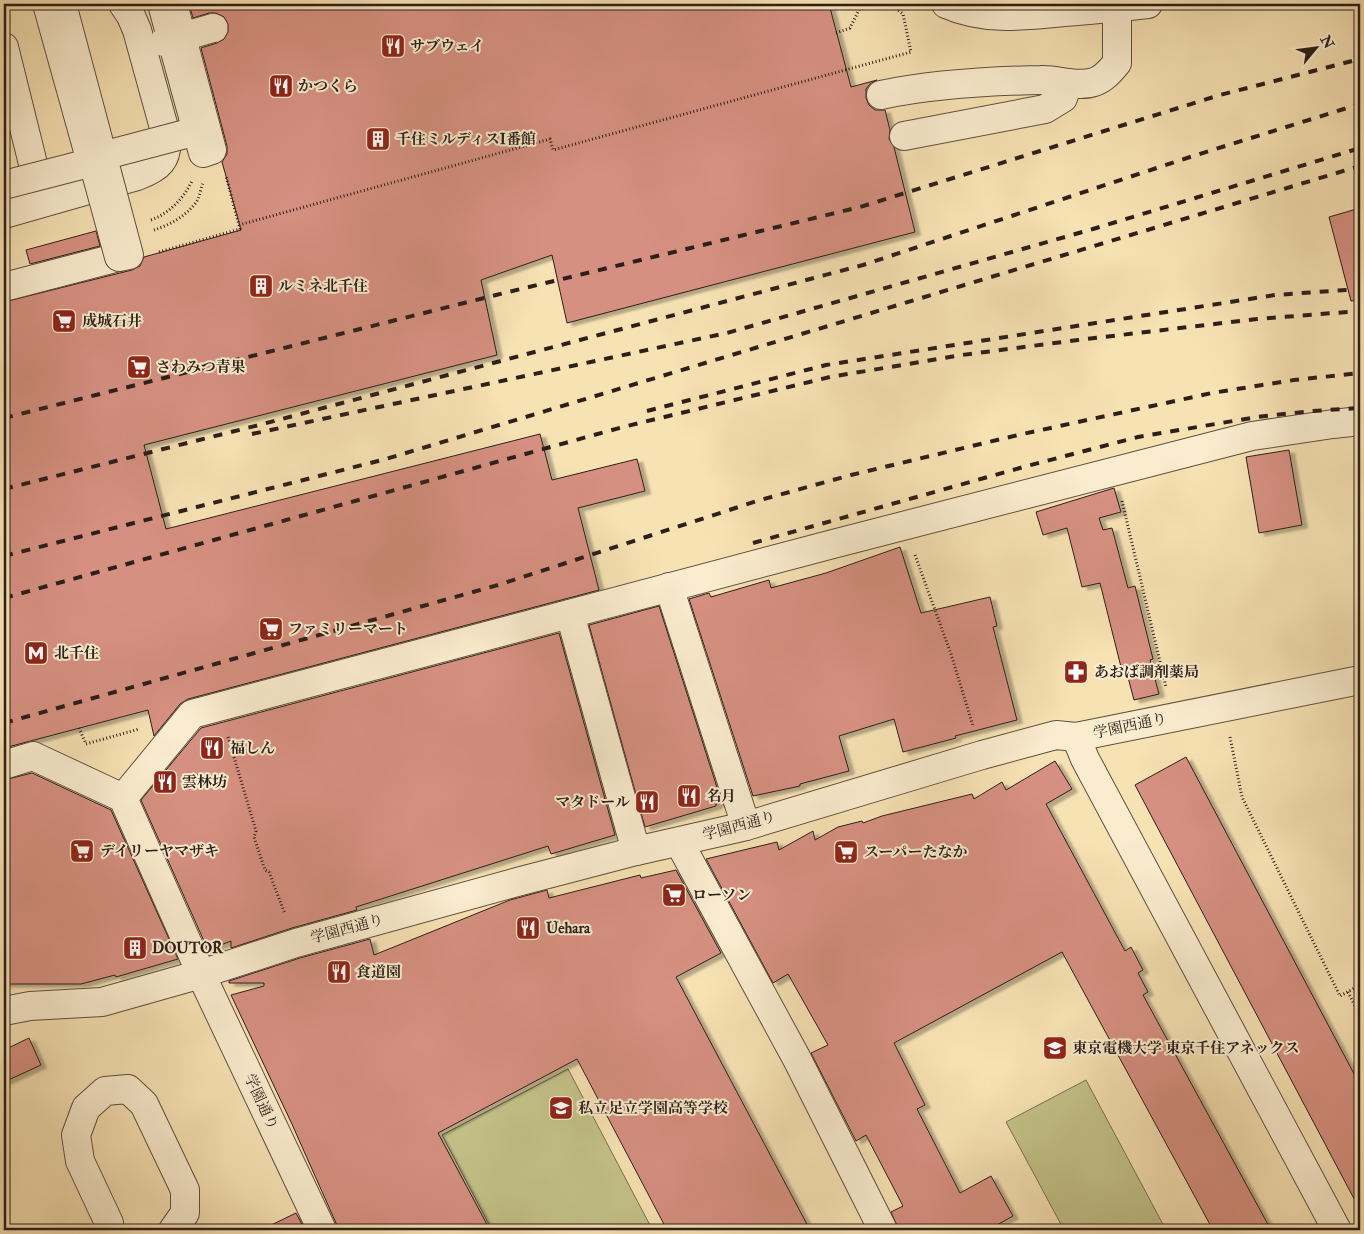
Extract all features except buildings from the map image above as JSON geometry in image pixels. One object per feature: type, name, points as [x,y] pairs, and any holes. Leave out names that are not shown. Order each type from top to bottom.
[{"type":"street","points":[[38,4],[86,192]]},
{"type":"street","points":[[47,4],[96,154]]},
{"type":"street","points":[[4,287],[119,257],[62,4]]},
{"type":"street","points":[[4,214],[86,192],[153,170],[166,157],[168,144],[166,135],[137,30],[123,4]]},
{"type":"street","points":[[152,4],[172,39]]},
{"type":"street","points":[[4,185],[96,154],[191,128],[172,39],[162,4]]},
{"type":"street","points":[[172,39],[173,4]]},
{"type":"street","points":[[946,4],[973,13],[997,16],[1056,8],[1117,8],[1148,4]]},
{"type":"street","points":[[881,95],[905,90],[1001,80],[1047,80],[1079,84],[1094,82],[1107,74],[1117,63],[1117,8]]},
{"type":"street","points":[[172,39],[213,28]]},
{"type":"street","points":[[4,47],[43,204]]},
{"type":"street","points":[[904,136],[1045,109],[1063,98],[1068,82]]},
{"type":"street","points":[[4,173],[96,154]]},
{"type":"street","points":[[4,765],[33,756],[122,798],[192,714],[669,587],[1252,436],[1360,422]]},
{"type":"street","points":[[669,587],[746,826]]},
{"type":"street","points":[[570,614],[636,851]]},
{"type":"street","name":"学園西通り","points":[[4,1011],[30,1006],[102,1002],[201,974],[296,944],[636,851],[746,826],[982,755],[1056,735],[1076,737],[1360,680]]},
{"type":"street","points":[[1076,737],[1090,768],[1336,1230]]},
{"type":"street","name":"学園通り","points":[[122,798],[201,974],[322,1230]]},
{"type":"street","points":[[679,842],[796,1059],[883,1230]]},
{"type":"street","points":[[109,1230],[109,1223],[80,1161],[76,1135],[86,1108],[104,1091],[128,1089],[144,1104],[185,1190],[185,1213],[173,1230]]},
{"type":"path","points":[[836,33],[850,28],[862,4]]},
{"type":"path","points":[[239,225],[550,139],[553,150],[911,52],[903,14],[890,4]]},
{"type":"path","points":[[148,221],[168,211],[179,202],[193,179]]},
{"type":"path","points":[[1116,472],[1173,717]]},
{"type":"path","points":[[904,526],[951,654],[982,755]]},
{"type":"path","points":[[1224,707],[1242,797],[1340,996],[1360,985]]},
{"type":"path","points":[[219,708],[256,831],[254,837],[265,870],[269,872],[296,944]]},
{"type":"path","points":[[79,728],[86,744],[144,728]]},
{"type":"path","points":[[1348,992],[1360,1016]]},
{"type":"shaded area","points":[[568,1069],[652,1229],[492,1230],[442,1135]]},
{"type":"shaded area","points":[[1086,1080],[1166,1230],[1064,1230],[1006,1122]]},
{"type":"railway","points":[[4,418],[496,295],[860,207],[1220,95],[1360,59]]},
{"type":"railway","points":[[4,489],[259,425],[863,265],[1190,157],[1360,104]]},
{"type":"railway","points":[[252,434],[727,333],[1093,229],[1360,148]]},
{"type":"railway","points":[[4,556],[386,459],[1360,166]]},
{"type":"railway","points":[[647,411],[826,365],[1275,295],[1360,289]]},
{"type":"railway","points":[[4,598],[623,427],[830,377],[962,355],[1078,340],[1257,319],[1360,311]]},
{"type":"railway","points":[[4,723],[498,585],[757,501],[851,475],[1018,435],[1212,393],[1294,380],[1360,373]]},
{"type":"railway","points":[[753,543],[1027,466],[1138,437],[1257,417],[1360,408]]},
{"type":"place","name":"サブウェイ","points":[[393,46]]},
{"type":"place","name":"かつくら","points":[[281,86]]},
{"type":"place","name":"千住ミルディスI番館","points":[[378,139]]},
{"type":"place","name":"ルミネ北千住","points":[[261,286]]},
{"type":"place","name":"成城石井","points":[[64,321]]},
{"type":"place","name":"さわみつ青果","points":[[139,367]]},
{"type":"place","name":"ファミリーマート","points":[[271,629]]},
{"type":"place","name":"北千住","points":[[36,653]]},
{"type":"place","name":"あおば調剤薬局","points":[[1076,672]]},
{"type":"place","name":"福しん","points":[[212,748]]},
{"type":"place","name":"雲林坊","points":[[165,782]]},
{"type":"place","name":"名月","points":[[689,796]]},
{"type":"place","name":"マタドール","points":[[647,802]]},
{"type":"place","name":"デイリーヤマザキ","points":[[82,851]]},
{"type":"place","name":"スーパーたなか","points":[[846,852]]},
{"type":"place","name":"ローソン","points":[[674,895]]},
{"type":"place","name":"Uehara","points":[[528,928]]},
{"type":"place","name":"DOUTOR","points":[[135,948]]},
{"type":"place","name":"食道園","points":[[339,972]]},
{"type":"place","name":"東京電機大学 東京千住アネックス","points":[[1055,1048]]},
{"type":"place","name":"私立足立学園高等学校","points":[[561,1108]]}]
